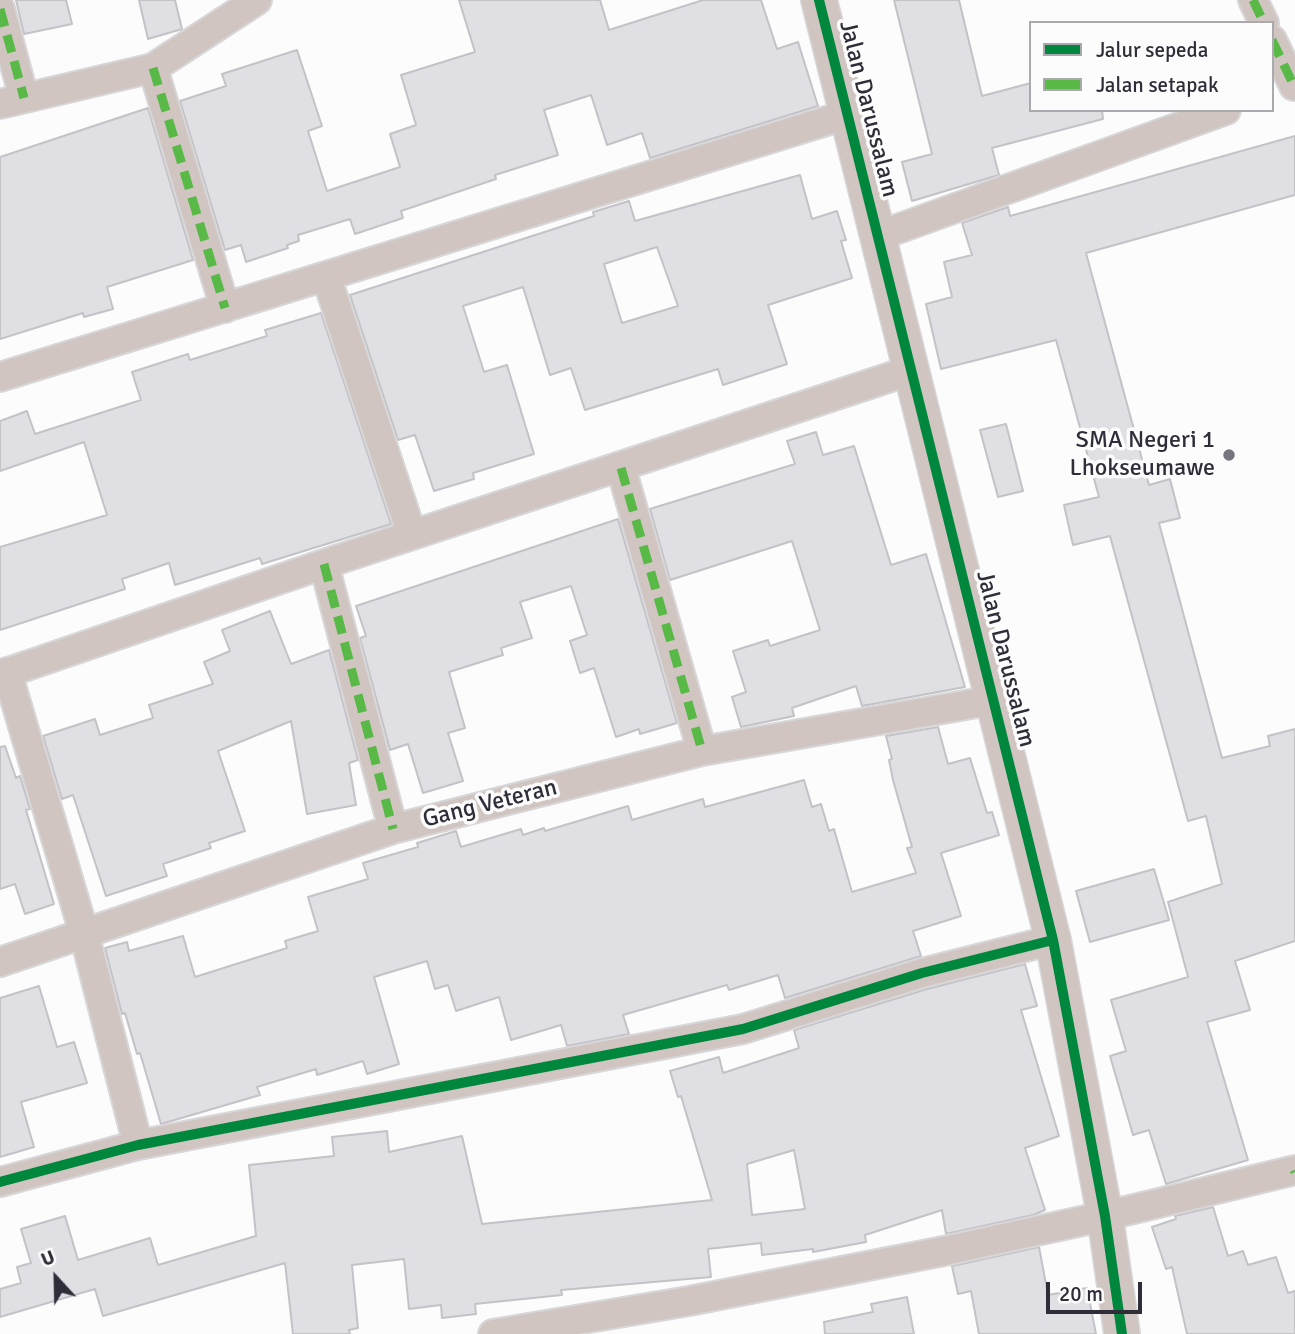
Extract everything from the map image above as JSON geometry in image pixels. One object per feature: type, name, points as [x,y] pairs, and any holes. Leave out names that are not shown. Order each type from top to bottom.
[{"type":"street","points":[[0,9],[12,101],[153,68],[257,0]]},
{"type":"street","name":"Jalan Darussalam","points":[[819,0],[849,114],[909,371],[1053,940],[1105,1216],[1122,1334]]},
{"type":"street","points":[[1253,0],[1263,21]]},
{"type":"street","points":[[1274,46],[1287,88]]},
{"type":"street","points":[[153,68],[225,308]]},
{"type":"street","points":[[878,236],[1220,112]]},
{"type":"street","points":[[0,377],[849,114]]},
{"type":"street","points":[[326,276],[412,535]]},
{"type":"street","points":[[138,1145],[84,933],[3,673],[909,371]]},
{"type":"street","points":[[621,468],[702,751]]},
{"type":"street","points":[[324,564],[393,829]]},
{"type":"street","name":"Gang Veteran","points":[[0,962],[393,829],[702,751],[994,701]]},
{"type":"street","points":[[0,1182],[138,1145],[743,1029],[922,973],[1053,940]]},
{"type":"street","points":[[493,1334],[690,1301],[1105,1216],[1295,1170]]},
{"type":"building","points":[[16,0],[66,0],[72,24],[24,34]]},
{"type":"building","points":[[139,0],[175,0],[182,29],[148,39]]},
{"type":"building","points":[[459,0],[600,0],[609,30],[703,0],[761,0],[777,49],[798,42],[818,106],[650,158],[642,133],[607,145],[591,95],[544,110],[558,155],[495,175],[496,179],[401,211],[403,218],[355,234],[350,219],[298,235],[299,241],[287,245],[288,248],[246,262],[241,245],[225,250],[180,101],[226,86],[222,74],[297,50],[322,126],[308,131],[327,191],[400,167],[390,134],[416,125],[401,75],[475,52]]},
{"type":"building","points":[[894,0],[959,0],[982,96],[1029,84],[1029,112],[1102,112],[1103,119],[992,148],[999,175],[912,201],[902,162],[932,154]]},
{"type":"building","points":[[148,108],[193,260],[107,287],[113,309],[84,317],[83,313],[0,339],[0,157]]},
{"type":"building","points":[[1295,136],[1295,195],[1086,253],[1149,485],[1170,479],[1180,518],[1159,523],[1222,758],[1270,746],[1268,736],[1295,729],[1295,941],[1235,961],[1250,1010],[1207,1022],[1248,1160],[1166,1184],[1149,1130],[1133,1135],[1110,1056],[1126,1051],[1111,1000],[1188,977],[1168,902],[1222,884],[1206,816],[1188,821],[1110,536],[1073,545],[1064,505],[1099,497],[1056,340],[941,369],[926,304],[952,297],[944,262],[972,255],[962,223],[1008,207],[1010,216]]},
{"type":"building","points":[[800,175],[812,219],[837,211],[846,240],[841,241],[852,278],[768,305],[787,364],[723,385],[718,369],[585,410],[571,368],[550,375],[523,287],[463,306],[484,372],[507,365],[534,454],[473,473],[474,479],[434,491],[415,435],[398,440],[350,295],[594,216],[593,212],[629,201],[635,221]],"holes":[[[657,247],[678,306],[622,323],[604,264]]]},
{"type":"building","points":[[321,313],[391,524],[262,564],[260,558],[175,585],[169,563],[122,579],[125,589],[0,630],[0,547],[107,515],[84,442],[0,471],[0,421],[27,411],[35,434],[141,400],[132,372],[188,354],[190,360],[267,336],[265,330]]},
{"type":"building","points":[[1006,424],[1023,491],[998,497],[980,430]]},
{"type":"building","points":[[816,432],[823,455],[854,446],[891,565],[926,554],[965,687],[862,706],[856,686],[792,708],[794,716],[741,727],[732,697],[746,692],[733,651],[768,640],[770,646],[820,630],[792,541],[670,580],[650,509],[795,464],[787,441]]},
{"type":"building","points":[[618,519],[677,723],[640,734],[639,729],[616,737],[594,668],[580,673],[570,641],[587,635],[571,586],[520,602],[532,638],[501,648],[503,655],[449,672],[465,728],[448,733],[463,781],[423,793],[408,744],[390,750],[360,638],[366,636],[356,606]]},
{"type":"building","points":[[270,611],[291,664],[329,650],[358,760],[349,763],[356,805],[307,814],[291,721],[218,751],[245,831],[209,843],[211,848],[163,864],[167,876],[106,896],[73,795],[62,799],[43,736],[95,719],[100,735],[153,718],[149,705],[213,684],[204,662],[230,651],[222,630]]},
{"type":"building","points":[[938,727],[948,764],[970,758],[987,813],[992,812],[999,835],[941,853],[961,916],[913,931],[921,956],[785,998],[778,975],[729,990],[727,985],[623,1015],[629,1034],[567,1046],[561,1025],[511,1040],[499,997],[456,1011],[448,985],[435,989],[427,961],[374,977],[399,1064],[367,1074],[363,1061],[317,1075],[316,1069],[257,1087],[260,1095],[161,1124],[140,1053],[137,1054],[125,1013],[122,1014],[105,948],[127,942],[129,951],[183,936],[195,977],[287,948],[285,941],[318,931],[308,897],[368,879],[363,863],[418,847],[417,843],[456,831],[461,847],[521,829],[523,835],[544,828],[545,831],[628,806],[632,820],[703,799],[705,807],[804,780],[812,807],[821,804],[829,831],[834,829],[852,892],[916,873],[907,848],[912,847],[893,780],[889,760],[892,759],[886,736]]},
{"type":"building","points":[[5,746],[16,778],[20,776],[30,809],[26,810],[54,904],[25,914],[15,884],[0,889],[0,747]]},
{"type":"building","points":[[1154,869],[1169,920],[1090,942],[1076,891]]},
{"type":"building","points":[[1025,964],[1037,1006],[1021,1010],[1059,1136],[1025,1148],[1045,1210],[946,1234],[942,1210],[865,1235],[866,1242],[813,1252],[813,1249],[762,1255],[761,1243],[708,1249],[711,1277],[561,1290],[562,1295],[475,1304],[476,1314],[442,1318],[441,1305],[409,1309],[404,1259],[352,1265],[358,1328],[349,1330],[350,1334],[293,1334],[285,1263],[103,1316],[95,1289],[0,1317],[0,1289],[21,1283],[17,1267],[31,1263],[21,1229],[65,1216],[78,1260],[150,1238],[158,1265],[256,1236],[249,1165],[334,1156],[332,1137],[387,1131],[389,1152],[462,1136],[482,1224],[712,1200],[681,1096],[678,1097],[670,1071],[719,1057],[723,1073],[799,1048],[794,1030],[927,989]],"holes":[[[794,1150],[805,1209],[752,1215],[747,1164]]]},
{"type":"building","points":[[39,986],[57,1047],[74,1042],[87,1083],[21,1102],[34,1147],[0,1157],[0,998]]},
{"type":"building","points":[[1213,1207],[1228,1256],[1243,1251],[1248,1265],[1276,1257],[1288,1293],[1295,1291],[1295,1334],[1187,1334],[1172,1267],[1166,1269],[1152,1227],[1176,1219],[1175,1216]]},
{"type":"building","points":[[1039,1247],[1048,1295],[1087,1288],[1096,1334],[979,1334],[971,1291],[958,1294],[952,1266]]},
{"type":"building","points":[[907,1297],[914,1334],[825,1334],[824,1322],[873,1312],[871,1304]]},
{"type":"marked path","points":[[1253,0],[1263,21]]},
{"type":"marked path","points":[[0,9],[24,98]]},
{"type":"marked path","points":[[1274,44],[1294,86]]},
{"type":"marked path","points":[[153,68],[225,308]]},
{"type":"marked path","points":[[621,468],[702,751]]},
{"type":"marked path","points":[[324,564],[393,829]]},
{"type":"cycle path","points":[[819,0],[1053,940],[1105,1216],[1122,1334]]},
{"type":"cycle path","points":[[0,1182],[138,1145],[743,1029],[922,973],[1053,940]]},
{"type":"place","name":"SMA Negeri 1 Lhokseumawe","points":[[1229,455]]}]
